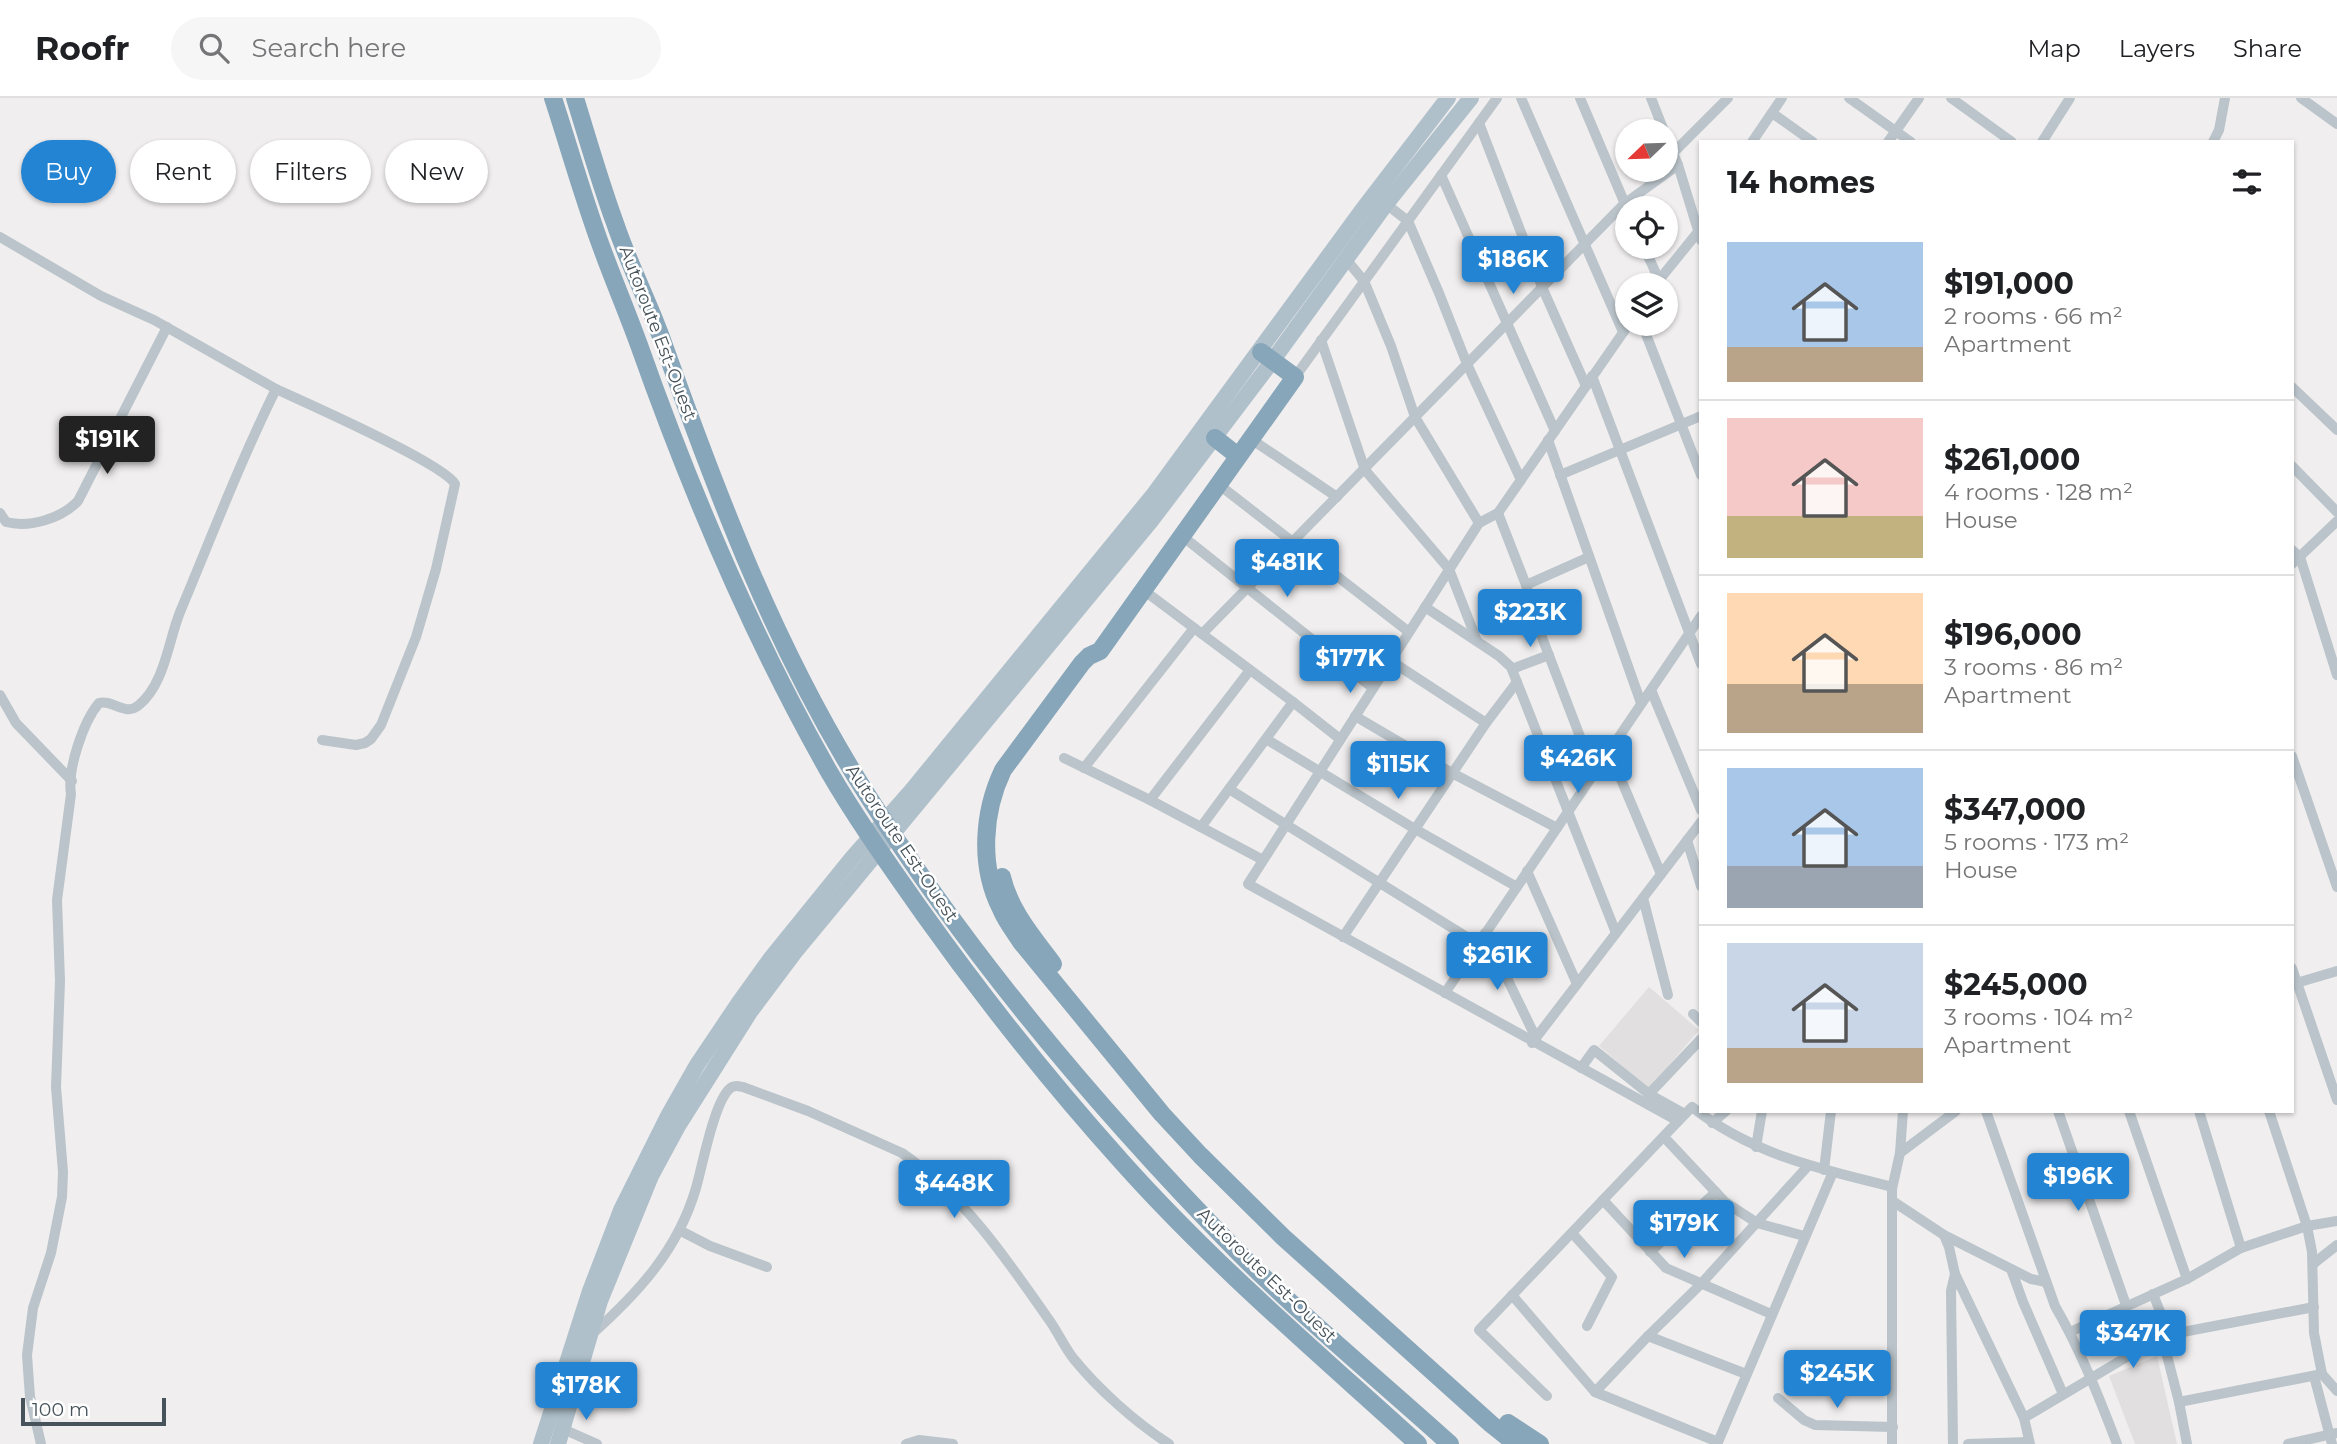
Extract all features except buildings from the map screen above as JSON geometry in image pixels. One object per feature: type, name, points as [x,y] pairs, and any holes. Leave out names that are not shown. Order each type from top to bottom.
[{"type":"highway","name":"Autoroute Est-Ouest","points":[[553,98],[600,243],[659,404],[711,534],[756,635],[830,774],[877,847],[975,984],[1045,1074],[1123,1164],[1239,1283],[1418,1444]]},
{"type":"highway","name":"Autoroute Est-Ouest","points":[[575,98],[615,226],[660,332],[681,394],[740,543],[805,687],[866,793],[993,975],[1119,1126],[1240,1253],[1450,1444]]},
{"type":"highway","points":[[1267,356],[1295,377],[1100,651],[1082,663],[1013,753],[993,789],[986,847],[991,880],[1000,908],[1021,942],[1162,1114],[1200,1155],[1283,1237],[1480,1415],[1516,1444]]},
{"type":"highway","points":[[1215,438],[1238,456]]},
{"type":"highway","points":[[1104,644],[1099,658],[1011,776],[1002,801],[998,841],[999,865],[1005,890],[1017,915],[1070,987],[1201,1142],[1286,1223],[1498,1415],[1540,1444]]},
{"type":"main road","points":[[1340,252],[1386,204],[1398,178],[1448,98]]},
{"type":"main road","points":[[541,1444],[590,1291],[621,1210],[668,1116],[697,1065],[738,1004],[771,958],[917,795],[1151,522],[1215,438],[1267,356],[1340,252],[1398,178],[1471,98]]},
{"type":"main road","points":[[917,795],[1154,494],[1267,356]]},
{"type":"main road","points":[[560,1436],[587,1339],[612,1268],[650,1177],[678,1126],[750,1013],[857,863]]},
{"type":"street","points":[[1295,377],[1497,98]]},
{"type":"street","points":[[1580,98],[1621,196]]},
{"type":"street","points":[[1651,98],[1659,119]]},
{"type":"street","points":[[1678,148],[1728,98]]},
{"type":"street","points":[[1753,140],[1782,98]]},
{"type":"street","points":[[1849,98],[1908,140]]},
{"type":"street","points":[[1889,140],[1919,98]]},
{"type":"street","points":[[1951,98],[2009,140]]},
{"type":"street","points":[[2045,140],[2070,98]]},
{"type":"street","points":[[2214,140],[2219,130],[2225,98]]},
{"type":"street","points":[[2301,98],[2337,124]]},
{"type":"street","points":[[1524,99],[1585,244],[1615,305]]},
{"type":"street","points":[[1772,113],[1810,140]]},
{"type":"street","points":[[1479,123],[1542,287],[1586,386]]},
{"type":"street","points":[[1664,273],[1699,227],[1678,165]]},
{"type":"street","points":[[1441,175],[1555,430]]},
{"type":"street","points":[[1640,196],[1657,182]]},
{"type":"street","points":[[1386,204],[1408,221],[1467,364],[1521,480]]},
{"type":"street","points":[[1084,768],[1198,631],[1247,588],[1542,287],[1615,217]]},
{"type":"street","points":[[0,237],[101,296],[167,327],[276,389],[392,445],[449,476],[455,484],[419,627],[381,725],[365,743],[356,745],[322,740]]},
{"type":"street","points":[[1340,252],[1364,281],[1391,346],[1415,417],[1479,523]]},
{"type":"street","points":[[0,513],[5,522],[13,524],[51,518],[69,510],[78,501],[167,327]]},
{"type":"street","points":[[1620,336],[1498,513],[1479,523],[1248,884],[1581,1068],[1682,1118]]},
{"type":"street","points":[[1647,336],[1699,470]]},
{"type":"street","points":[[1321,341],[1365,470],[1449,569],[1477,642]]},
{"type":"street","points":[[1592,376],[1699,659]]},
{"type":"street","points":[[41,1444],[30,1397],[27,1355],[33,1308],[51,1253],[62,1197],[63,1172],[56,1087],[60,981],[57,900],[71,794],[69,785],[80,739],[96,706],[107,701],[120,708],[131,709],[141,703],[151,690],[250,442],[276,389]]},
{"type":"street","points":[[2294,389],[2337,430]]},
{"type":"street","points":[[1560,475],[1699,417]]},
{"type":"street","points":[[1251,439],[1337,497]]},
{"type":"street","points":[[1548,440],[1642,703]]},
{"type":"street","points":[[2294,468],[2337,512]]},
{"type":"street","points":[[1218,484],[1409,632]]},
{"type":"street","points":[[1498,513],[1594,773]]},
{"type":"street","points":[[2337,521],[2295,557],[2337,675]]},
{"type":"street","points":[[1181,535],[1373,688]]},
{"type":"street","points":[[1526,585],[1589,557]]},
{"type":"street","points":[[1142,589],[1340,739]]},
{"type":"street","points":[[1425,607],[1504,660],[1512,669],[1616,933]]},
{"type":"street","points":[[1444,993],[1699,619]]},
{"type":"street","points":[[1512,669],[1549,656]]},
{"type":"street","points":[[1391,661],[1486,723]]},
{"type":"street","points":[[1150,800],[1250,670]]},
{"type":"street","points":[[1343,937],[1486,723],[1517,682]]},
{"type":"street","points":[[1651,690],[1699,805]]},
{"type":"street","points":[[0,695],[16,723],[72,781]]},
{"type":"street","points":[[1201,827],[1293,702]]},
{"type":"street","points":[[1355,716],[1452,773],[1556,828]]},
{"type":"street","points":[[1266,739],[1517,887]]},
{"type":"street","points":[[1609,751],[1661,874]]},
{"type":"street","points":[[1064,758],[1263,860]]},
{"type":"street","points":[[2294,761],[2337,887]]},
{"type":"street","points":[[1229,789],[1478,944]]},
{"type":"street","points":[[1534,1040],[1699,825]]},
{"type":"street","points":[[1687,840],[1699,879]]},
{"type":"street","points":[[1527,871],[1577,984]]},
{"type":"street","points":[[1643,898],[1668,995]]},
{"type":"street","points":[[1485,933],[1534,1040]]},
{"type":"street","points":[[2337,971],[2295,984],[2337,1100]]},
{"type":"street","points":[[1649,1094],[1699,1041]]},
{"type":"street","points":[[1581,1068],[1594,1050],[1682,1118]]},
{"type":"street","points":[[587,1339],[624,1306],[681,1231],[703,1163],[709,1134],[729,1089],[743,1087],[808,1111],[902,1153],[924,1170],[968,1212],[1003,1255],[1075,1360],[1137,1421],[1169,1444]]},
{"type":"street","points":[[1547,1396],[1479,1330],[1692,1107],[1699,1113]]},
{"type":"street","points":[[1700,1113],[1712,1123],[1756,1147],[1808,1166],[1889,1186],[1892,1189]]},
{"type":"street","points":[[1712,1123],[1724,1113]]},
{"type":"street","points":[[1756,1147],[1762,1113]]},
{"type":"street","points":[[1512,1295],[1595,1392],[1718,1442],[1804,1236],[1828,1171],[1831,1113]]},
{"type":"street","points":[[1892,1444],[1892,1189],[1900,1153],[1903,1113]]},
{"type":"street","points":[[1900,1153],[1953,1113]]},
{"type":"street","points":[[1987,1113],[2055,1306],[2070,1332],[2117,1444]]},
{"type":"street","points":[[2060,1113],[2126,1306]]},
{"type":"street","points":[[2130,1113],[2187,1279]]},
{"type":"street","points":[[2200,1113],[2241,1248]]},
{"type":"street","points":[[2270,1113],[2307,1226],[2313,1264],[2314,1334],[2318,1375],[2333,1437],[2288,1444]]},
{"type":"street","points":[[1664,1137],[1725,1202],[1757,1223],[1804,1236]]},
{"type":"street","points":[[1595,1392],[1700,1285],[1808,1166]]},
{"type":"street","points":[[1650,1252],[1716,1192]]},
{"type":"street","points":[[1603,1200],[1666,1268],[1770,1314]]},
{"type":"street","points":[[1894,1202],[1944,1235],[2031,1279],[2046,1282]]},
{"type":"street","points":[[2070,1332],[2187,1279],[2241,1248],[2307,1226],[2337,1221]]},
{"type":"street","points":[[681,1231],[710,1246],[767,1267]]},
{"type":"street","points":[[1572,1233],[1612,1277],[1587,1326]]},
{"type":"street","points":[[1944,1235],[1955,1274],[2024,1418],[2030,1443],[1969,1444]]},
{"type":"street","points":[[2313,1264],[2337,1245]]},
{"type":"street","points":[[2011,1269],[2022,1302],[2063,1394]]},
{"type":"street","points":[[1953,1444],[1951,1292],[1955,1274]]},
{"type":"street","points":[[2153,1294],[2165,1324],[2162,1336],[2187,1444]]},
{"type":"street","points":[[2024,1418],[2162,1336],[2314,1307]]},
{"type":"street","points":[[1648,1336],[1746,1374]]},
{"type":"street","points":[[2318,1375],[2337,1391]]},
{"type":"street","points":[[2179,1402],[2318,1375]]},
{"type":"street","points":[[1778,1398],[1804,1420],[1815,1425],[1893,1427]]},
{"type":"street","points":[[560,1436],[597,1444]]},
{"type":"street","points":[[906,1444],[919,1440],[953,1444]]},
{"type":"shaded area","points":[[1649,987],[1699,1030],[1649,1089],[1599,1046]]},
{"type":"shaded area","points":[[2157,1356],[2177,1444],[2135,1444],[2109,1376]]}]
